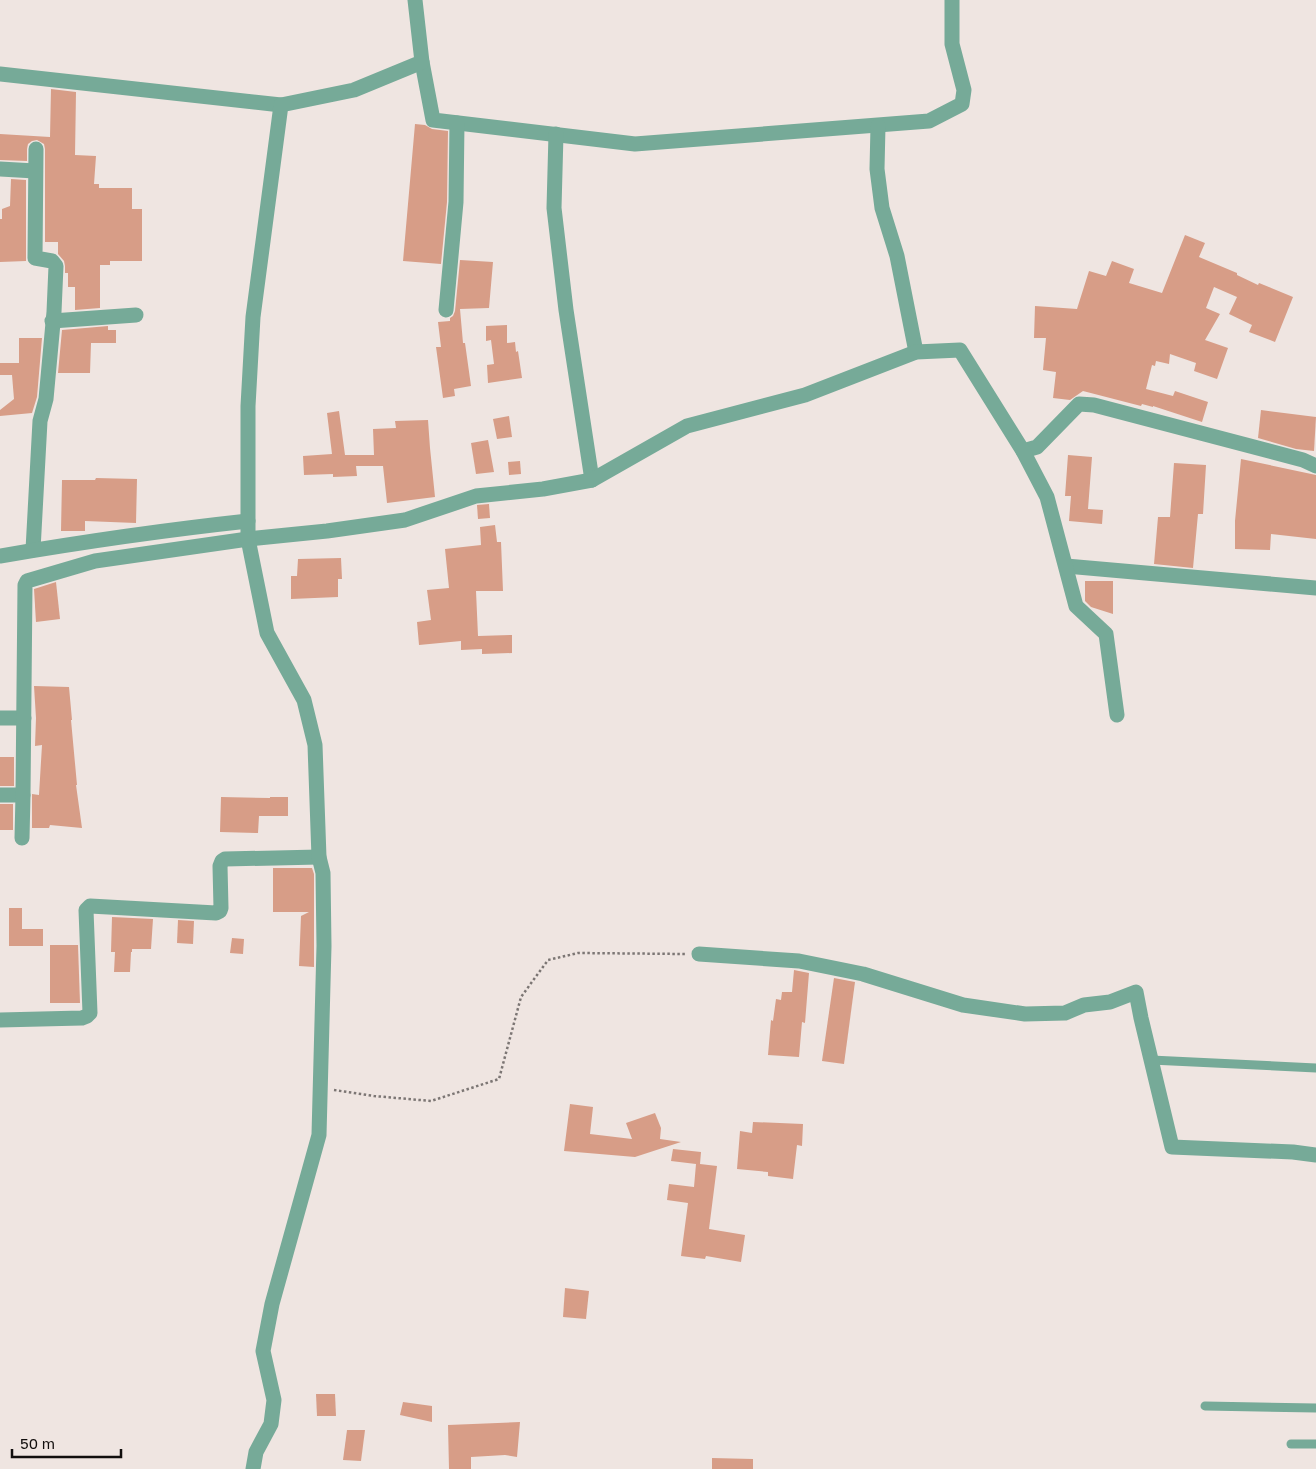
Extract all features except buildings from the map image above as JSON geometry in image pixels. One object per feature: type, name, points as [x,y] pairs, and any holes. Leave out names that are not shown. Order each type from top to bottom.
[{"type":"street","points":[[415,0],[422,62],[433,120],[635,144],[929,121],[962,104],[964,90],[952,44],[952,0]]},
{"type":"street","points":[[0,74],[281,105],[354,90],[422,62]]},
{"type":"street","points":[[253,1469],[256,1452],[271,1424],[274,1400],[263,1351],[272,1304],[319,1135],[324,946],[323,873],[319,856],[315,745],[304,700],[267,633],[248,539],[248,406],[253,317],[281,105]]},
{"type":"street","points":[[446,310],[456,202],[457,123]]},
{"type":"street","points":[[878,126],[877,169],[882,208],[897,256],[916,352]]},
{"type":"street","points":[[556,134],[554,208],[566,310],[592,480]]},
{"type":"street","points":[[33,550],[40,421],[46,399],[56,266],[52,261],[35,256],[36,149]]},
{"type":"street","points":[[0,169],[35,171]]},
{"type":"street","points":[[52,321],[136,315]]},
{"type":"street","points":[[22,838],[25,585],[27,581],[94,561],[248,539],[327,531],[405,520],[476,496],[543,489],[592,480],[687,426],[805,396],[916,352],[960,350],[1023,451],[1047,497],[1076,606],[1106,634],[1117,715]]},
{"type":"street","points":[[1023,451],[1037,448],[1079,404],[1094,405],[1303,460],[1316,466]]},
{"type":"street","points":[[0,556],[204,526],[248,522]]},
{"type":"street","points":[[1066,566],[1316,588]]},
{"type":"street","points":[[0,718],[24,718]]},
{"type":"street","points":[[0,795],[24,795]]},
{"type":"street","points":[[0,1020],[82,1018],[90,1013],[86,910],[90,906],[216,913],[221,908],[220,866],[222,861],[230,859],[319,856]]},
{"type":"street","points":[[699,954],[799,961],[863,974],[963,1005],[1025,1014],[1065,1014],[1084,1005],[1110,1002],[1136,992],[1172,1147],[1293,1152],[1316,1155]]},
{"type":"lane","points":[[1151,1060],[1316,1068]]},
{"type":"lane","points":[[1205,1406],[1316,1408]]},
{"type":"lane","points":[[1291,1444],[1316,1444]]},
{"type":"path","points":[[321,1088],[374,1096],[431,1101],[499,1079],[521,997],[548,960],[578,953],[699,954]]}]
